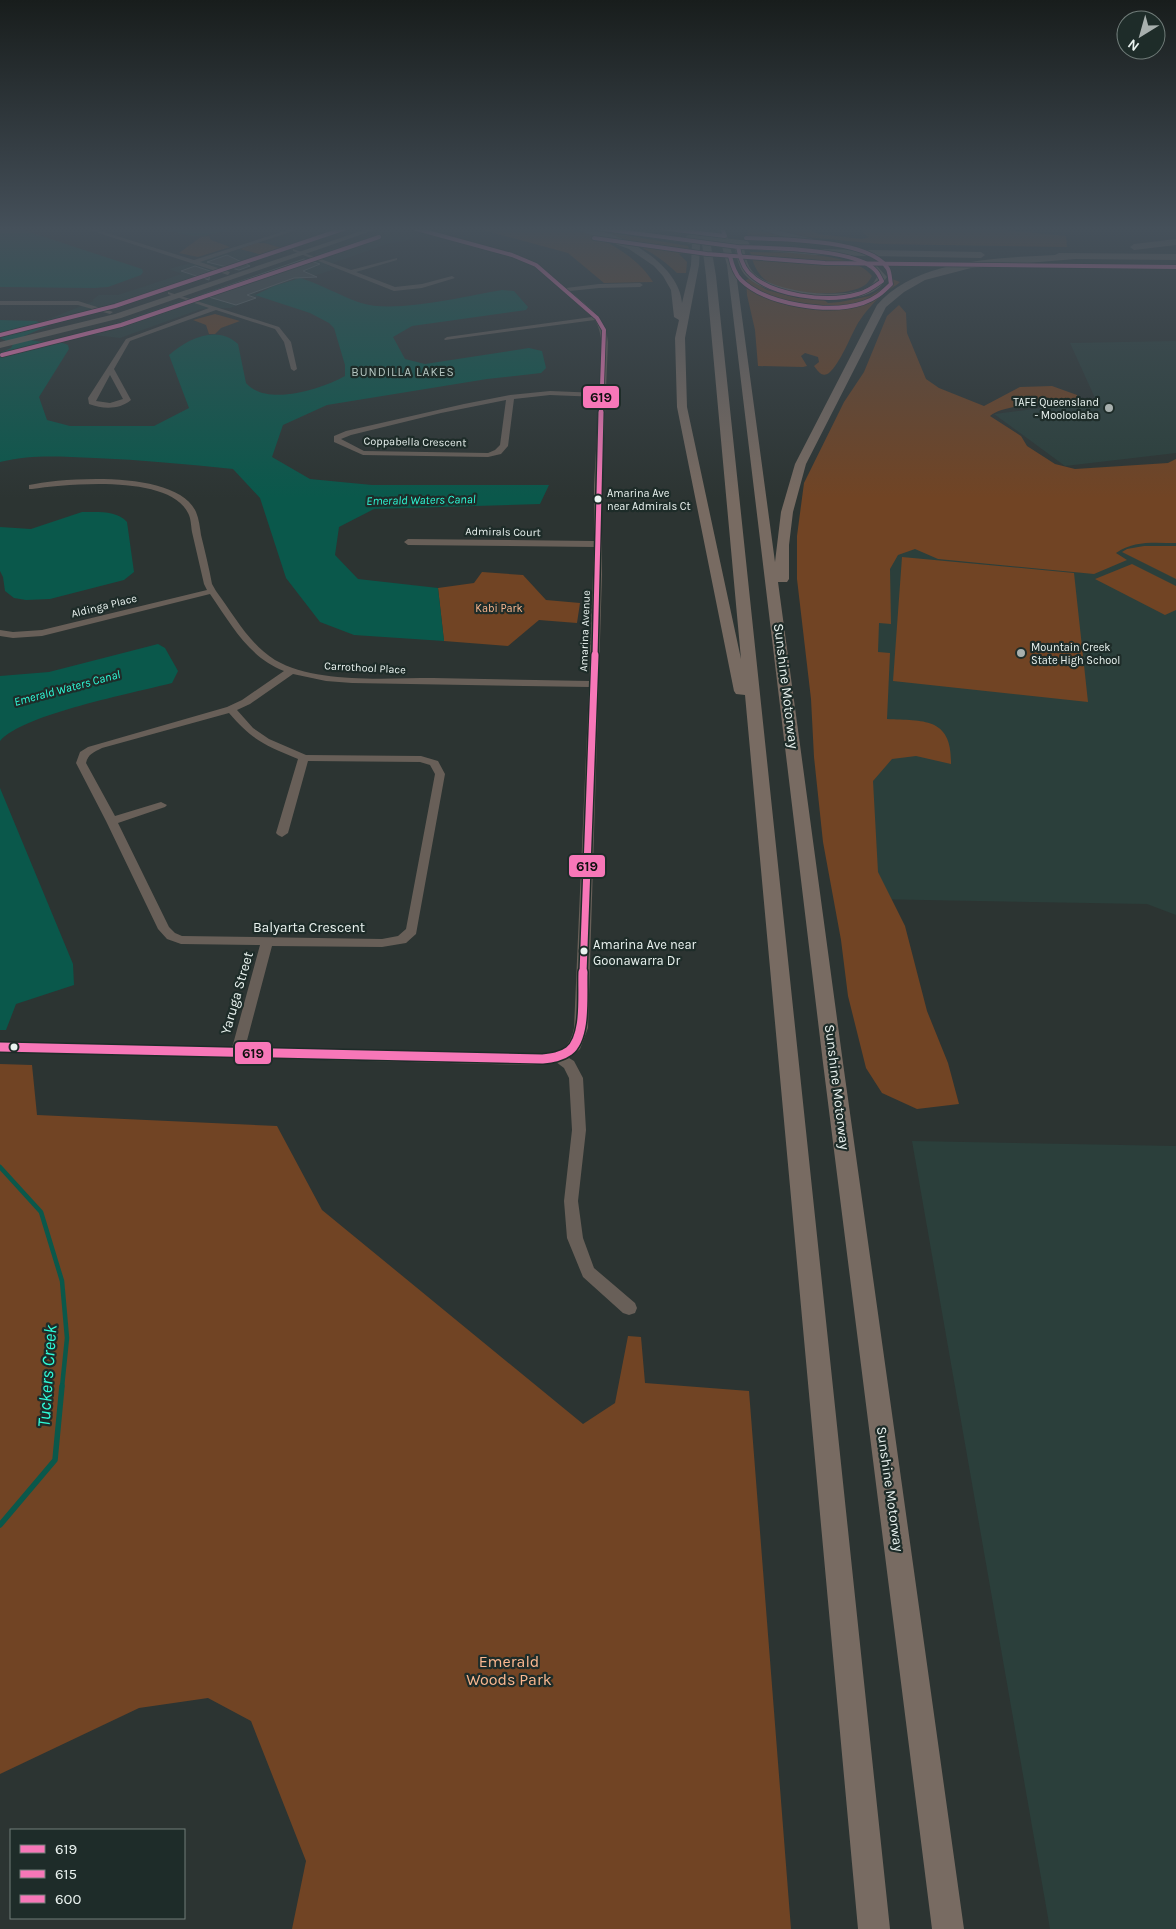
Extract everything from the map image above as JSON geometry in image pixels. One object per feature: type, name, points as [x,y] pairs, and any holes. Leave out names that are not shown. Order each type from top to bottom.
[{"type":"highway","points":[[680,318],[683,321]]},
{"type":"highway","points":[[684,318],[679,355],[684,415],[742,695],[753,704]]},
{"type":"highway","points":[[715,318],[874,1929]]},
{"type":"highway","name":"Sunshine Motorway","points":[[738,318],[833,1063],[948,1929]]},
{"type":"highway","points":[[775,598],[782,589],[783,528],[791,488],[807,448],[875,318]]},
{"type":"main road","points":[[2,342],[98,318]]},
{"type":"street","points":[[111,370],[127,400],[120,404],[109,406],[92,402],[92,398],[128,340],[188,318]]},
{"type":"street","points":[[246,318],[277,328],[285,335],[289,342],[294,369]]},
{"type":"street","points":[[448,339],[597,318]]},
{"type":"street","name":"Amarina Avenue","points":[[559,1057],[570,1052],[577,1044],[581,1028],[605,342],[604,330],[597,318]]},
{"type":"street","name":"Coppabella Crescent","points":[[510,398],[504,446],[498,452],[488,455],[363,454],[338,442],[337,438],[350,433],[485,402],[510,398],[535,394],[602,394]]},
{"type":"street","name":"Carrothool Place","points":[[32,487],[62,482],[126,483],[162,489],[178,496],[192,512],[208,584],[212,591],[253,646],[262,655],[292,670],[331,679],[352,680],[594,684]]},
{"type":"street","name":"Admirals Court","points":[[408,542],[598,544]]},
{"type":"street","name":"Aldinga Place","points":[[0,633],[13,635],[42,633],[212,591]]},
{"type":"street","name":"Balyarta Crescent","points":[[231,709],[249,730],[265,741],[304,758],[421,760],[434,763],[440,774],[412,931],[402,940],[382,943],[267,943],[181,940],[171,936],[164,929],[82,762],[82,756],[86,751],[231,709],[246,702],[292,670]]},
{"type":"street","points":[[282,833],[304,758]]},
{"type":"street","points":[[112,820],[161,805]]},
{"type":"street","name":"Yaruga Street","points":[[236,1052],[267,943]]},
{"type":"street","points":[[0,1047],[533,1060],[559,1057],[568,1065],[576,1078],[579,1130],[571,1201],[575,1238],[588,1272],[629,1308]]},
{"type":"shaded area","points":[[51,318],[77,318],[52,325],[44,321]]},
{"type":"shaded area","points":[[130,318],[176,318],[120,338],[84,334]]},
{"type":"shaded area","name":"TAFE Queensland - Mooloolaba","points":[[1176,341],[1176,453],[1065,466],[994,414],[1090,402],[1095,398],[1070,343]]},
{"type":"shaded area","name":"Mountain Creek State High School","points":[[875,526],[1176,530],[1176,915],[1147,904],[870,899]]},
{"type":"shaded area","points":[[912,1141],[1176,1146],[1176,1929],[1050,1929]]},
{"type":"green space","points":[[200,318],[229,318],[240,321],[221,328],[215,334],[209,334],[206,325],[193,320]]},
{"type":"green space","points":[[752,318],[862,318],[837,363],[829,373],[824,375],[814,366],[819,362],[818,357],[805,353],[801,356],[807,366],[758,366]]},
{"type":"green space","points":[[886,318],[906,318],[907,333],[926,379],[939,388],[984,406],[1020,387],[1052,386],[1077,395],[1078,402],[1019,406],[1007,408],[990,416],[1021,436],[1027,446],[1055,464],[1075,469],[1168,463],[1176,459],[1176,543],[1145,543],[1130,546],[1116,553],[1127,560],[1094,574],[938,559],[915,549],[898,555],[890,569],[891,624],[879,623],[878,652],[890,653],[887,719],[924,722],[941,730],[947,737],[951,764],[916,756],[892,759],[873,781],[878,872],[905,926],[927,1011],[948,1063],[959,1104],[917,1109],[882,1093],[866,1068],[848,996],[841,940],[823,842],[814,757],[811,699],[797,579],[797,536],[804,483],[844,402],[864,372]]},
{"type":"green space","points":[[1144,546],[1176,546],[1176,579],[1122,552],[1127,549]]},
{"type":"green space","points":[[902,557],[1074,573],[1088,702],[893,681]]},
{"type":"green space","points":[[1132,564],[1176,586],[1176,610],[1165,615],[1095,579]]},
{"type":"green space","name":"Kabi Park","points":[[482,572],[523,575],[546,600],[580,603],[577,623],[539,620],[508,646],[444,641],[438,588],[474,583]]},
{"type":"green space","name":"Emerald Woods Park","points":[[0,1064],[32,1065],[37,1115],[277,1126],[322,1210],[583,1424],[615,1403],[628,1336],[641,1337],[645,1383],[749,1391],[791,1929],[292,1929],[306,1861],[251,1721],[208,1698],[139,1708],[0,1774]]},
{"type":"water","name":"Emerald Waters Canal","points":[[320,318],[469,318],[412,326],[393,337],[405,359],[425,364],[529,348],[542,351],[546,368],[541,373],[487,379],[327,405],[283,425],[272,457],[310,479],[372,485],[549,485],[540,504],[374,509],[339,527],[335,555],[358,579],[438,588],[444,641],[354,635],[320,622],[286,578],[260,498],[233,469],[147,461],[59,457],[36,457],[0,462],[0,353],[11,348],[13,344],[0,338],[0,320],[36,321],[48,326],[24,336],[34,341],[56,342],[68,345],[69,349],[39,397],[47,420],[70,426],[154,426],[189,408],[169,355],[193,339],[212,334],[230,338],[238,344],[246,383],[255,390],[267,394],[280,395],[323,386],[345,376],[345,365],[334,328]]},
{"type":"water","points":[[82,512],[118,515],[127,522],[134,572],[124,580],[50,599],[26,600],[14,598],[5,591],[0,571],[0,527],[31,529]]},
{"type":"water","name":"Emerald Waters Canal","points":[[158,644],[165,648],[178,671],[172,683],[55,713],[12,731],[0,741],[0,676],[49,672]]},
{"type":"water","points":[[0,788],[73,964],[74,985],[16,1004],[6,1030],[0,1030]]},
{"type":"waterway","name":"Tuckers Creek","points":[[0,1167],[41,1212],[62,1281],[67,1338],[62,1387]]},
{"type":"waterway","name":"Tuckers Creek","points":[[0,1525],[55,1460],[62,1386]]},
{"type":"transit line","name":"600","points":[[0,335],[67,318]]},
{"type":"transit line","name":"615","points":[[2,355],[121,325],[141,318]]},
{"type":"transit line","name":"619","points":[[0,1047],[533,1060],[564,1054],[575,1045],[581,1028],[598,575],[598,485],[604,330],[597,318]]},
{"type":"place","name":"TAFE Queensland - Mooloolaba","points":[[1109,408]]},
{"type":"place","name":"Amarina Ave near Admirals Ct","points":[[598,499]]},
{"type":"place","name":"Mountain Creek State High School","points":[[1021,653]]},
{"type":"place","name":"Amarina Ave near Goonawarra Dr","points":[[584,951]]},
{"type":"district","name":"BUNDILLA LAKES","points":[[403,372]]}]
